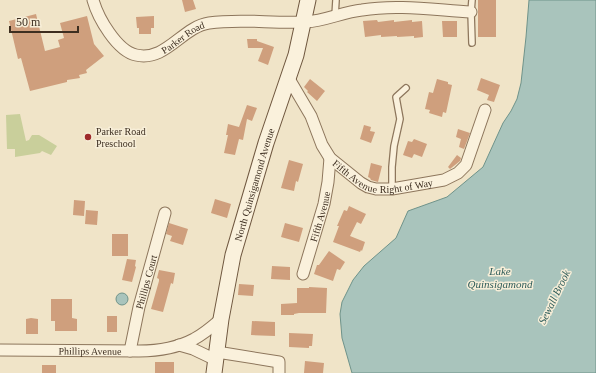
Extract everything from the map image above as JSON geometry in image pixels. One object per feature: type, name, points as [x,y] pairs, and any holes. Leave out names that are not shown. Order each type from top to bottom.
[{"type":"main road","name":"North Quinsigamond Avenue","points":[[215,362],[230,267],[237,238],[266,143],[296,55],[308,0]]},
{"type":"street","name":"Parker Road","points":[[93,0],[100,19],[119,44],[130,53],[146,56],[166,49],[192,29],[204,24],[242,20],[303,22],[319,21],[362,10],[397,8],[471,12]]},
{"type":"street","name":"Fifth Avenue Right of Way","points":[[288,77],[311,116],[322,145],[330,158],[342,169],[368,187],[392,189],[444,180],[458,173],[466,165],[485,110]]},
{"type":"street","name":"Fifth Avenue","points":[[303,274],[324,204],[330,158]]},
{"type":"street","name":"Phillips Court","points":[[130,351],[137,313],[165,213]]},
{"type":"street","name":"Phillips Avenue","points":[[0,350],[160,350],[195,339],[221,319]]},
{"type":"street","points":[[179,345],[193,349],[215,362],[279,362],[278,373]]},
{"type":"lane","points":[[335,16],[336,0]]},
{"type":"lane","points":[[472,0],[472,43]]},
{"type":"lane","points":[[392,189],[394,146],[400,119],[396,97],[406,88]]},
{"type":"green space","points":[[20,114],[26,141],[29,140],[32,135],[39,135],[57,146],[51,155],[42,151],[40,153],[15,157],[15,149],[7,149],[6,115]]},
{"type":"water","name":"Lake Quinsigamond","points":[[529,0],[596,0],[596,373],[352,373],[342,338],[340,314],[342,302],[353,280],[364,266],[396,238],[408,211],[447,197],[483,167],[503,123],[517,99],[521,83]]},
{"type":"water","points":[[120,293],[124,293],[128,299],[124,305],[120,305],[116,301],[116,297]]},
{"type":"building","points":[[182,0],[193,0],[196,9],[185,12]]},
{"type":"building","points":[[478,0],[496,0],[496,37],[478,37]]},
{"type":"building","points":[[36,14],[45,51],[60,47],[58,40],[64,38],[60,23],[87,16],[94,44],[104,56],[86,70],[87,73],[79,75],[80,78],[67,80],[67,82],[30,91],[21,58],[18,59],[9,21]]},
{"type":"building","points":[[154,16],[154,28],[151,28],[151,34],[139,34],[136,17]]},
{"type":"building","points":[[377,20],[378,22],[394,20],[394,22],[412,20],[412,22],[422,21],[423,37],[381,37],[381,35],[365,37],[363,21]]},
{"type":"building","points":[[442,21],[457,21],[457,37],[443,37]]},
{"type":"building","points":[[247,39],[257,39],[257,41],[274,47],[268,65],[258,61],[263,48],[248,48]]},
{"type":"building","points":[[481,78],[500,85],[494,102],[487,100],[489,95],[477,90]]},
{"type":"building","points":[[310,79],[325,91],[317,101],[307,92],[308,91],[304,87]]},
{"type":"building","points":[[437,79],[448,82],[448,84],[452,85],[446,113],[443,112],[442,117],[429,113],[430,110],[425,109],[429,92],[433,93]]},
{"type":"building","points":[[247,105],[257,108],[252,121],[247,119],[243,140],[239,139],[235,155],[224,153],[228,135],[226,135],[228,124],[239,127]]},
{"type":"building","points":[[364,125],[371,127],[370,131],[375,132],[371,143],[360,139]]},
{"type":"building","points":[[458,129],[470,133],[464,149],[459,147],[461,139],[456,137]]},
{"type":"building","points":[[414,139],[427,144],[422,157],[414,154],[412,158],[403,155],[408,141],[412,142]]},
{"type":"building","points":[[457,155],[461,158],[460,161],[450,169],[448,167]]},
{"type":"building","points":[[289,160],[303,164],[298,182],[296,181],[294,191],[281,188]]},
{"type":"building","points":[[371,163],[382,166],[378,182],[371,180],[368,177]]},
{"type":"building","points":[[215,199],[231,204],[227,218],[211,213]]},
{"type":"building","points":[[74,200],[85,201],[84,216],[73,215]]},
{"type":"building","points":[[349,206],[366,214],[361,224],[357,222],[350,236],[365,242],[362,251],[361,250],[360,252],[333,242],[339,226],[337,226],[344,210],[347,211]]},
{"type":"building","points":[[86,210],[98,211],[97,225],[85,224]]},
{"type":"building","points":[[169,223],[188,229],[183,245],[170,241],[172,236],[166,234]]},
{"type":"building","points":[[285,223],[303,228],[299,242],[281,237]]},
{"type":"building","points":[[112,234],[128,234],[128,256],[112,256]]},
{"type":"building","points":[[329,251],[345,262],[340,270],[337,269],[333,281],[314,274],[317,265],[319,265]]},
{"type":"building","points":[[127,259],[136,260],[136,267],[132,282],[122,280]]},
{"type":"building","points":[[272,266],[290,267],[290,280],[271,279]]},
{"type":"building","points":[[159,270],[175,273],[173,284],[171,283],[163,312],[151,309],[159,281],[157,278]]},
{"type":"building","points":[[239,284],[254,285],[253,296],[238,295]]},
{"type":"building","points":[[297,288],[327,288],[326,313],[281,315],[281,304],[297,303]]},
{"type":"building","points":[[51,299],[72,299],[72,318],[77,319],[77,331],[55,331],[55,321],[51,321]]},
{"type":"building","points":[[107,316],[117,316],[117,332],[107,332]]},
{"type":"building","points":[[26,319],[38,319],[38,334],[26,334]]},
{"type":"building","points":[[252,321],[275,322],[275,336],[251,335]]},
{"type":"building","points":[[289,333],[313,334],[312,346],[309,346],[309,348],[289,347]]},
{"type":"building","points":[[305,361],[324,363],[323,373],[304,373]]},
{"type":"building","points":[[155,362],[174,362],[174,373],[155,373]]},
{"type":"building","points":[[42,365],[56,365],[56,373],[42,373]]},
{"type":"place","name":"Parker Road Preschool","points":[[88,137]]},
{"type":"water label","name":"Sewall Brook","points":[[554,297]]}]
